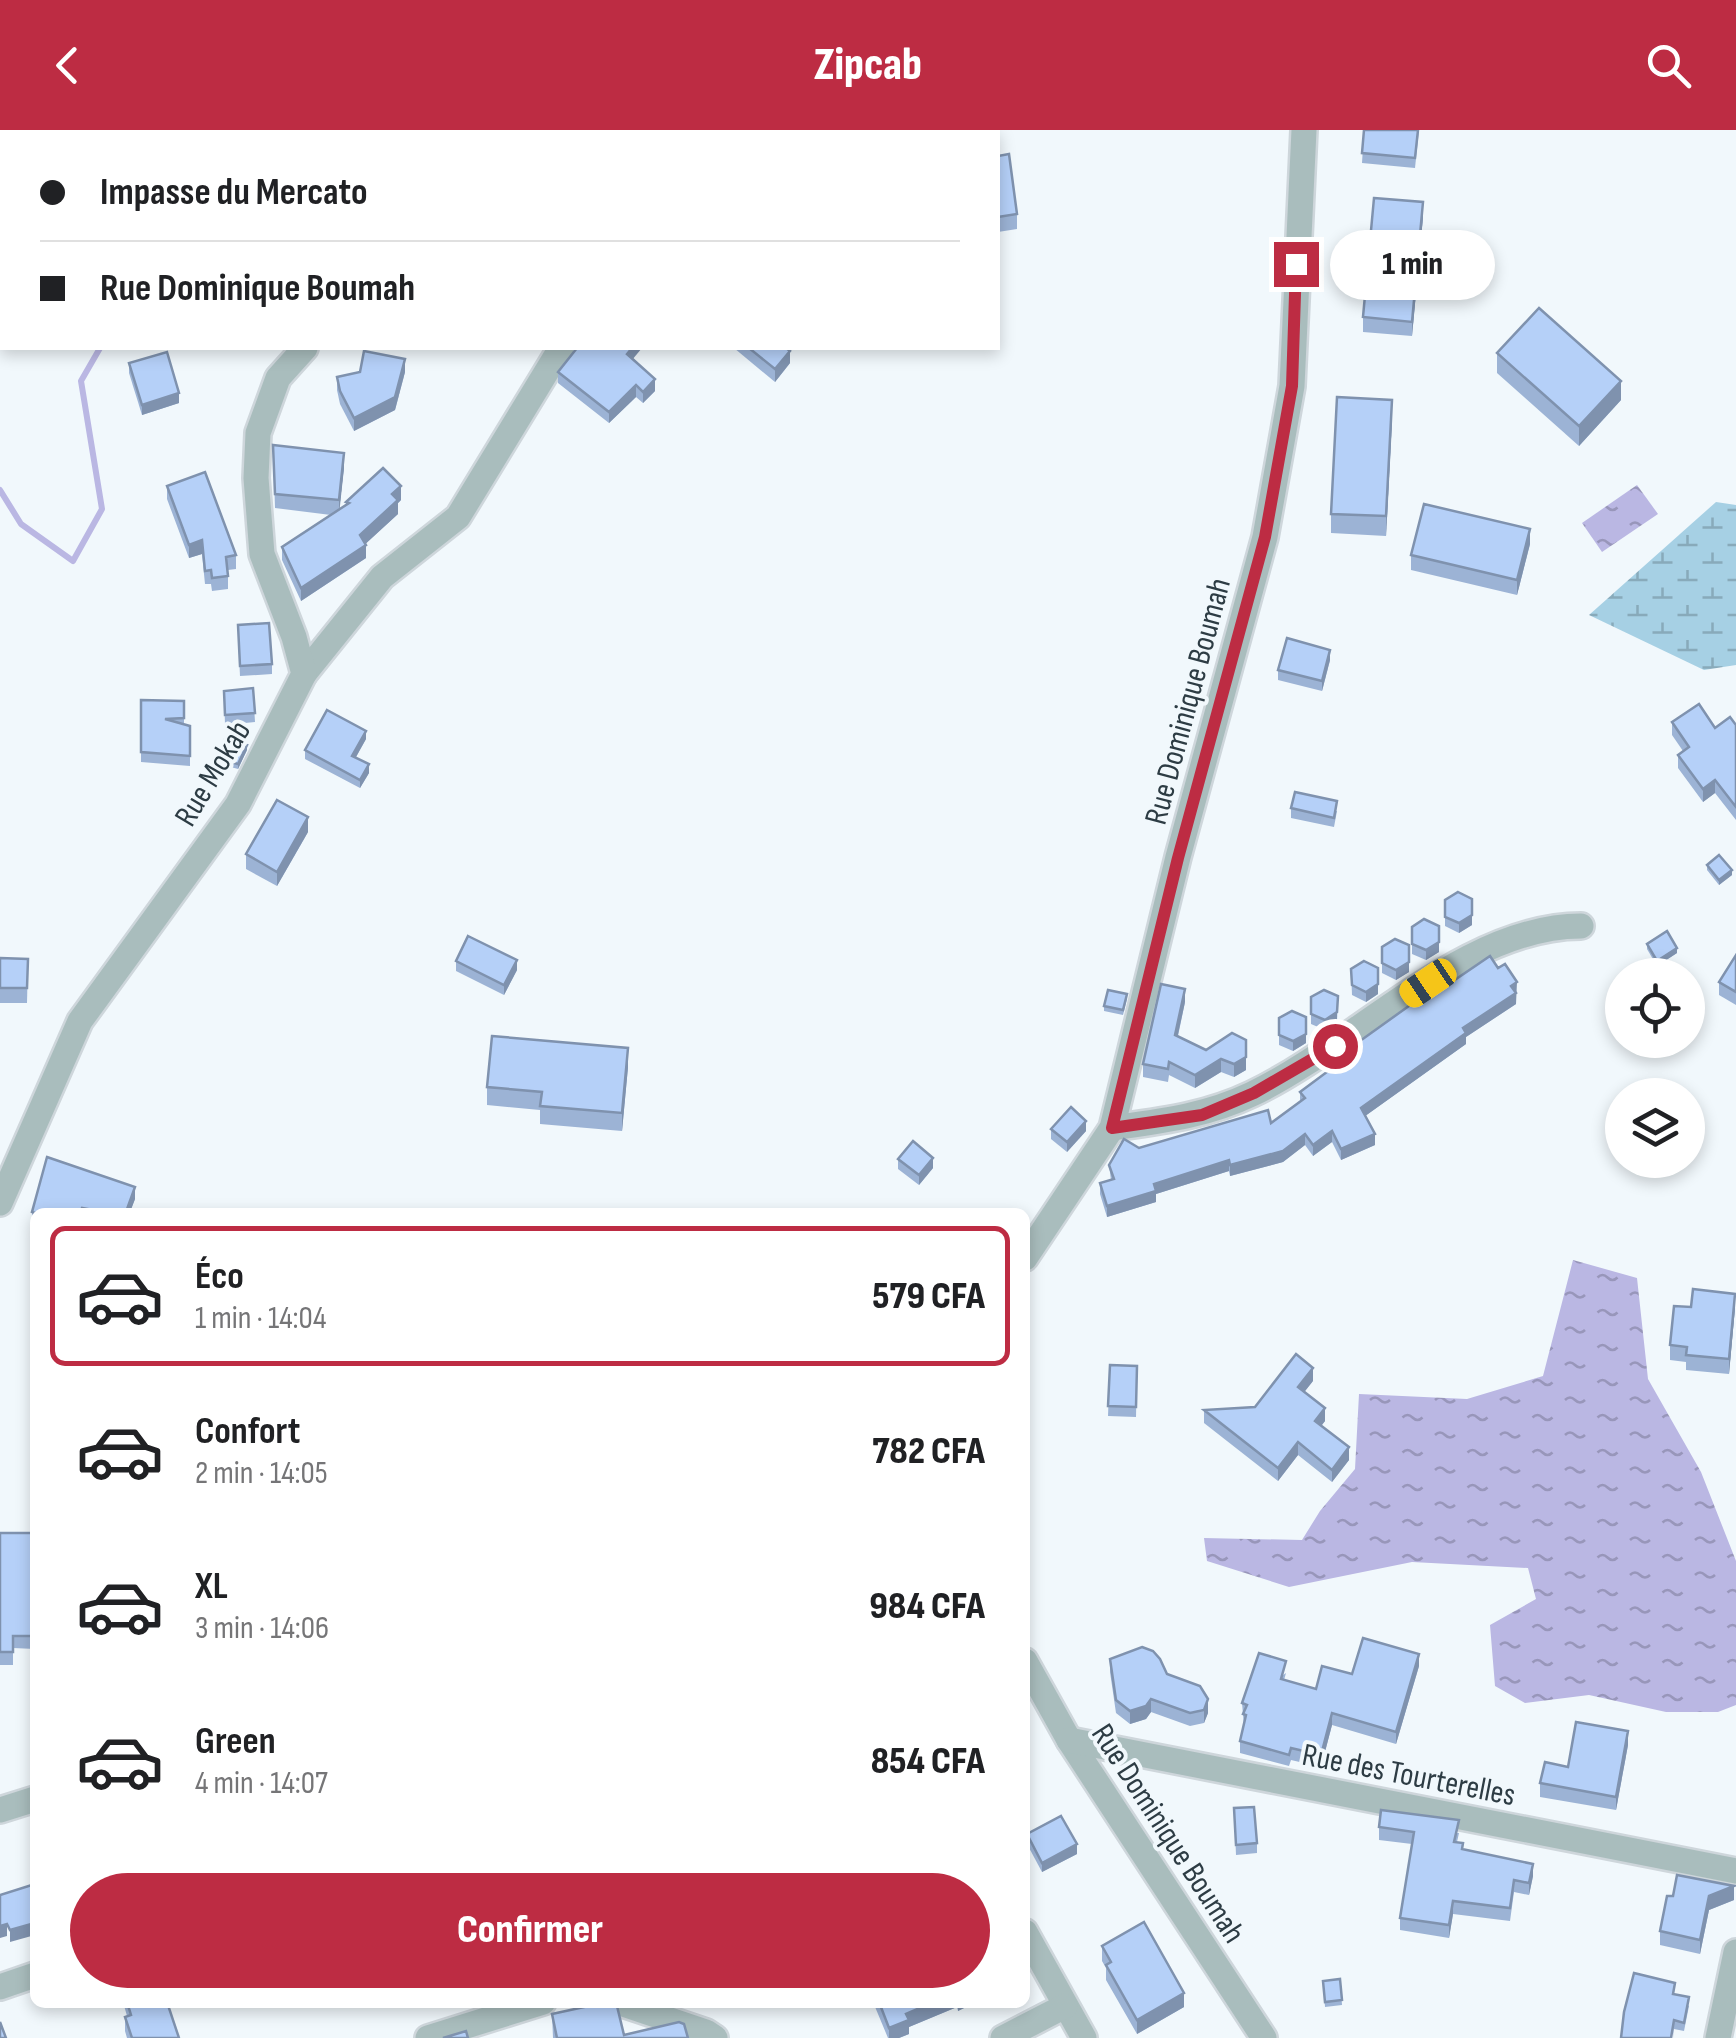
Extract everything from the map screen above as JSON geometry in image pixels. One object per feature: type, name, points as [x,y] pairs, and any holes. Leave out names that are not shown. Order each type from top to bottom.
[{"type":"street","name":"Rue Dominique Boumah","points":[[1030,1251],[1112,1128],[1178,858],[1268,521],[1292,386],[1304,130]]},
{"type":"street","points":[[303,350],[278,378],[258,433],[256,478],[262,554],[304,674]]},
{"type":"street","name":"Rue Mokab","points":[[0,1203],[80,1020],[238,804],[304,674],[382,577],[458,517],[560,350]]},
{"type":"street","points":[[1112,1128],[1202,1115],[1254,1093],[1485,949],[1529,933],[1581,926]]},
{"type":"street","name":"Rue Dominique Boumah","points":[[1030,1670],[1068,1740],[1264,2038]]},
{"type":"street","name":"Rue des Tourterelles","points":[[1068,1740],[1736,1871]]},
{"type":"street","points":[[0,1810],[30,1801]]},
{"type":"street","points":[[1030,1941],[1084,2038]]},
{"type":"street","points":[[1718,2038],[1736,1952]]},
{"type":"street","points":[[0,1987],[30,1978]]},
{"type":"street","points":[[1003,2038],[1065,2006]]},
{"type":"street","points":[[428,2038],[525,2008]]},
{"type":"street","points":[[634,2008],[710,2035]]},
{"type":"green space","points":[[1716,502],[1736,505],[1736,665],[1704,670],[1589,615]]},
{"type":"water","points":[[1637,485],[1658,514],[1602,552],[1582,523]]},
{"type":"water","points":[[1573,1260],[1637,1278],[1648,1379],[1701,1472],[1736,1561],[1736,1705],[1718,1712],[1666,1712],[1589,1695],[1525,1703],[1495,1686],[1490,1625],[1536,1599],[1528,1568],[1412,1562],[1289,1587],[1207,1561],[1204,1538],[1302,1540],[1355,1469],[1359,1394],[1467,1399],[1543,1376]]},
{"type":"building","points":[[1364,130],[1418,130],[1415,158],[1362,153]]},
{"type":"building","points":[[1009,154],[1017,214],[1000,217],[1000,156]]},
{"type":"building","points":[[1374,198],[1423,202],[1412,322],[1363,317]]},
{"type":"building","points":[[1539,308],[1621,381],[1579,426],[1497,353]]},
{"type":"building","points":[[575,350],[630,350],[627,354],[655,379],[643,392],[636,385],[609,412],[558,372]]},
{"type":"building","points":[[751,350],[790,351],[775,369]]},
{"type":"building","points":[[364,351],[405,359],[395,397],[354,418],[337,377],[360,372]]},
{"type":"building","points":[[167,352],[179,393],[142,405],[129,363]]},
{"type":"building","points":[[1337,397],[1392,400],[1386,516],[1331,514]]},
{"type":"building","points":[[273,445],[344,453],[339,500],[275,494]]},
{"type":"building","points":[[383,468],[401,486],[392,494],[398,500],[360,535],[366,545],[301,588],[282,547],[349,503],[346,502]]},
{"type":"building","points":[[205,472],[236,555],[226,557],[228,576],[212,578],[211,570],[205,571],[202,540],[189,545],[167,486]]},
{"type":"building","points":[[1424,504],[1530,529],[1517,580],[1411,555]]},
{"type":"building","points":[[269,623],[272,664],[240,666],[238,625]]},
{"type":"building","points":[[1287,638],[1330,650],[1322,681],[1278,670]]},
{"type":"building","points":[[253,688],[255,713],[225,715],[224,691]]},
{"type":"building","points":[[141,700],[184,701],[184,718],[165,719],[190,726],[190,756],[141,752]]},
{"type":"building","points":[[1699,704],[1715,728],[1730,717],[1736,725],[1736,807],[1715,780],[1703,789],[1678,755],[1689,747],[1672,722]]},
{"type":"building","points":[[327,710],[366,731],[352,756],[369,764],[360,780],[305,750]]},
{"type":"building","points":[[225,739],[247,745],[238,764],[220,759]]},
{"type":"building","points":[[1295,792],[1337,801],[1334,818],[1291,808]]},
{"type":"building","points":[[277,800],[308,817],[277,872],[246,854]]},
{"type":"building","points":[[1719,855],[1732,870],[1719,880],[1707,865]]},
{"type":"building","points":[[1458,892],[1472,899],[1472,915],[1459,923],[1445,917],[1445,900]]},
{"type":"building","points":[[1424,919],[1439,926],[1439,942],[1426,950],[1412,944],[1412,927]]},
{"type":"building","points":[[1667,931],[1677,948],[1655,958],[1647,944]]},
{"type":"building","points":[[468,936],[517,960],[504,985],[456,961]]},
{"type":"building","points":[[1395,939],[1409,945],[1409,962],[1396,970],[1382,963],[1382,947]]},
{"type":"building","points":[[1736,955],[1736,992],[1719,982]]},
{"type":"building","points":[[1490,956],[1498,968],[1505,964],[1517,982],[1511,986],[1516,993],[1463,1028],[1466,1033],[1361,1108],[1375,1134],[1341,1149],[1332,1131],[1313,1145],[1305,1134],[1283,1151],[1230,1165],[1229,1160],[1154,1184],[1156,1191],[1107,1206],[1100,1183],[1114,1179],[1109,1165],[1124,1139],[1139,1148],[1268,1110],[1271,1123],[1305,1098],[1300,1092],[1335,1066],[1332,1061],[1434,988],[1437,992]]},
{"type":"building","points":[[0,958],[28,959],[27,988],[0,988]]},
{"type":"building","points":[[1364,961],[1378,968],[1378,984],[1366,992],[1352,985],[1351,969]]},
{"type":"building","points":[[1161,984],[1185,989],[1175,1035],[1206,1050],[1232,1033],[1246,1040],[1246,1057],[1234,1064],[1221,1059],[1195,1075],[1169,1062],[1168,1069],[1143,1064]]},
{"type":"building","points":[[1108,990],[1127,994],[1123,1010],[1104,1006]]},
{"type":"building","points":[[1324,990],[1338,996],[1337,1012],[1325,1020],[1311,1014],[1311,997]]},
{"type":"building","points":[[1292,1011],[1306,1017],[1306,1034],[1293,1041],[1279,1035],[1279,1018]]},
{"type":"building","points":[[492,1036],[628,1048],[622,1113],[540,1106],[542,1092],[487,1087]]},
{"type":"building","points":[[1071,1107],[1086,1121],[1067,1142],[1051,1129]]},
{"type":"building","points":[[913,1141],[933,1158],[919,1175],[898,1159]]},
{"type":"building","points":[[47,1157],[135,1187],[127,1208],[33,1208]]},
{"type":"building","points":[[1693,1289],[1735,1294],[1729,1359],[1686,1355],[1687,1347],[1670,1345],[1674,1306],[1691,1307]]},
{"type":"building","points":[[1296,1354],[1313,1368],[1298,1387],[1325,1408],[1315,1421],[1349,1447],[1332,1470],[1298,1442],[1278,1468],[1204,1410],[1255,1407]]},
{"type":"building","points":[[1110,1365],[1137,1366],[1136,1407],[1108,1406]]},
{"type":"building","points":[[0,1533],[30,1533],[30,1636],[13,1636],[13,1652],[0,1652]]},
{"type":"building","points":[[1363,1638],[1419,1654],[1396,1732],[1332,1713],[1321,1755],[1291,1748],[1289,1755],[1240,1741],[1247,1705],[1242,1703],[1259,1653],[1286,1661],[1281,1679],[1316,1689],[1322,1666],[1352,1674]]},
{"type":"building","points":[[1142,1647],[1153,1651],[1167,1674],[1200,1686],[1208,1699],[1204,1710],[1190,1713],[1151,1699],[1146,1706],[1130,1711],[1116,1700],[1110,1659]]},
{"type":"building","points":[[1576,1722],[1628,1731],[1616,1797],[1540,1783],[1545,1762],[1568,1767]]},
{"type":"building","points":[[1254,1807],[1257,1843],[1236,1845],[1234,1808]]},
{"type":"building","points":[[1381,1810],[1459,1820],[1454,1842],[1463,1843],[1462,1849],[1533,1864],[1529,1883],[1514,1880],[1510,1908],[1453,1901],[1449,1925],[1400,1918],[1414,1832],[1379,1827]]},
{"type":"building","points":[[1061,1816],[1077,1844],[1042,1863],[1030,1832]]},
{"type":"building","points":[[1677,1875],[1734,1886],[1709,1896],[1700,1940],[1660,1931],[1667,1896],[1673,1896]]},
{"type":"building","points":[[30,1886],[30,1924],[10,1930],[7,1924],[0,1926],[0,1895]]},
{"type":"building","points":[[1144,1922],[1184,1993],[1137,2020],[1106,1965],[1111,1962],[1102,1946]]},
{"type":"building","points":[[1634,1973],[1675,1983],[1673,1994],[1689,1997],[1684,2023],[1674,2020],[1671,2038],[1621,2038]]},
{"type":"building","points":[[1340,1979],[1342,2000],[1325,2002],[1323,1981]]},
{"type":"building","points":[[129,2008],[169,2008],[179,2038],[132,2038],[125,2017],[131,2015]]},
{"type":"building","points":[[580,2008],[617,2008],[624,2035],[679,2022],[684,2024],[688,2038],[557,2038],[552,2014]]},
{"type":"building","points":[[881,2008],[920,2008],[906,2014],[909,2020],[889,2028]]},
{"type":"building","points":[[466,2031],[468,2038],[443,2038]]},
{"type":"waterway","points":[[0,490],[21,524],[73,561],[102,509],[81,381],[99,350]]},
{"type":"route","points":[[1296,264],[1292,386],[1265,537],[1178,858],[1112,1128],[1202,1115],[1254,1093],[1335,1046]]}]
